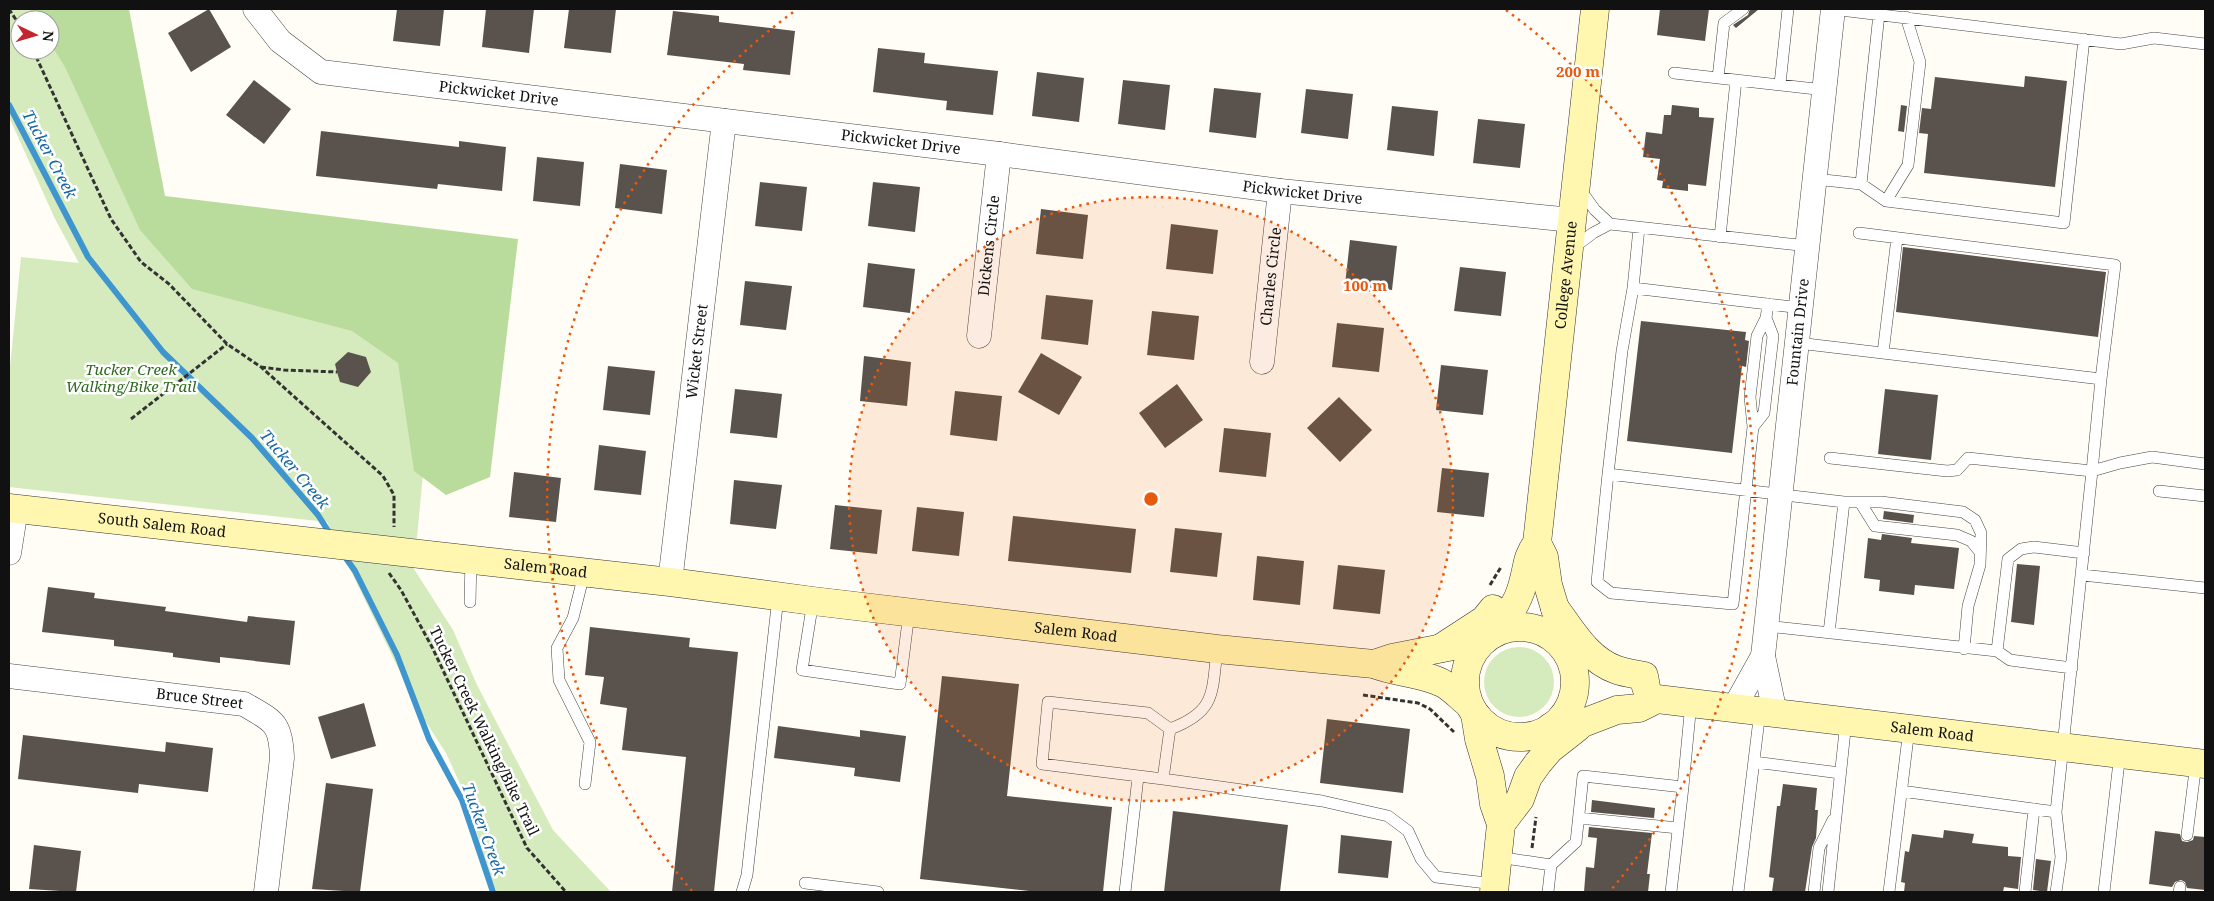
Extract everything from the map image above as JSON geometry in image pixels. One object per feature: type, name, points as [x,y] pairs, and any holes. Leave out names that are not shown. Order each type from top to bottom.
[{"type":"main road","name":"College Avenue","points":[[1489,637],[1509,616],[1515,604],[1532,549],[1569,251],[1594,9]]},
{"type":"main road","name":"South Salem Road","points":[[12,509],[314,541]]},
{"type":"main road","name":"Salem Road","points":[[314,541],[1383,668],[1444,684],[1470,723]]},
{"type":"main road","name":"College Avenue","points":[[1532,549],[1544,557],[1548,585],[1566,653]]},
{"type":"main road","points":[[1441,648],[1484,620],[1512,584],[1519,562],[1532,549]]},
{"type":"main road","points":[[1383,668],[1397,681],[1424,690],[1470,723],[1482,722],[1500,734],[1522,737],[1547,729],[1583,723],[1617,710],[1639,708],[1652,693],[1644,676],[1616,670],[1598,660],[1585,649],[1555,608]]},
{"type":"main road","points":[[1496,878],[1505,819],[1520,765],[1547,729],[1561,719],[1568,708],[1572,696],[1574,678],[1566,653],[1544,633],[1534,629],[1512,628],[1489,637],[1474,652],[1466,668],[1465,680],[1470,723],[1490,776],[1494,804],[1505,819]]},
{"type":"main road","name":"Salem Road","points":[[1383,668],[1392,658],[1489,637]]},
{"type":"main road","name":"Salem Road","points":[[1566,653],[1598,677],[1691,703],[2201,763]]},
{"type":"main road","points":[[1505,819],[1520,799],[1528,777],[1538,763],[1550,749],[1583,723]]},
{"type":"street","name":"Pickwicket Drive","points":[[255,9],[280,41],[321,72],[1000,154],[1280,191],[1572,220]]},
{"type":"street","name":"Fountain Drive","points":[[1756,711],[1782,494],[1833,9]]},
{"type":"street","name":"Wicket Street","points":[[670,582],[724,122]]},
{"type":"street","name":"Dickens Circle","points":[[979,336],[1000,154]]},
{"type":"street","name":"Charles Circle","points":[[1262,362],[1280,191]]},
{"type":"street","points":[[9,553],[12,509]]},
{"type":"street","name":"Fountain Drive","points":[[1756,711],[1763,656]]},
{"type":"street","name":"Bruce Street","points":[[9,676],[244,704],[271,719],[282,737],[282,758],[266,892]]},
{"type":"lane","points":[[1718,78],[1724,23],[1743,9]]},
{"type":"lane","points":[[1780,84],[1788,9]]},
{"type":"lane","points":[[1833,9],[2121,44],[2154,38],[2205,44]]},
{"type":"lane","points":[[1861,184],[1879,14]]},
{"type":"lane","points":[[1886,201],[1908,165],[1920,62],[1906,17]]},
{"type":"lane","points":[[1815,179],[1861,184],[1886,201],[2064,223],[2084,39]]},
{"type":"lane","points":[[1674,73],[1825,90]]},
{"type":"lane","points":[[1720,237],[1736,80]]},
{"type":"lane","points":[[1576,184],[1595,210],[1610,224],[1808,246]]},
{"type":"lane","points":[[1569,251],[1593,233],[1610,224]]},
{"type":"lane","points":[[1639,228],[1633,288],[1622,352],[1597,582],[1611,592],[1733,604],[1753,427],[1764,413],[1773,336],[1766,318],[1768,304]]},
{"type":"lane","points":[[1859,233],[2115,265],[2062,746],[2056,812],[2061,857],[2056,892]]},
{"type":"lane","points":[[1882,353],[1897,238]]},
{"type":"lane","points":[[1633,288],[1802,308]]},
{"type":"lane","points":[[1798,343],[2101,379]]},
{"type":"lane","points":[[1830,458],[1948,471],[1957,470],[1968,458],[2092,471],[2152,457],[2205,464]]},
{"type":"lane","points":[[1608,474],[1844,502],[1881,502],[1963,512],[1975,520],[1981,533],[1980,565],[1968,606],[1964,649]]},
{"type":"lane","points":[[2159,491],[2205,496]]},
{"type":"lane","points":[[1829,634],[1844,502]]},
{"type":"lane","points":[[1860,502],[1876,526],[1957,535],[1971,541],[1980,552]]},
{"type":"lane","points":[[1997,652],[2008,559],[2021,549],[2034,547],[2084,553]]},
{"type":"lane","points":[[470,602],[471,559]]},
{"type":"lane","points":[[584,574],[573,618],[557,648],[558,680],[590,742],[585,784]]},
{"type":"lane","points":[[2082,575],[2205,588]]},
{"type":"lane","points":[[742,892],[747,875],[778,596]]},
{"type":"lane","points":[[813,601],[802,670],[900,684],[909,613]]},
{"type":"lane","points":[[1766,626],[1997,652],[2010,660],[2072,668]]},
{"type":"lane","points":[[1170,729],[1188,722],[1204,710],[1212,689],[1217,649]]},
{"type":"lane","points":[[1170,729],[1148,712],[1048,702],[1042,764],[1138,777],[1163,778],[1322,801],[1388,816],[1408,831],[1421,858],[1436,877],[1496,878],[1551,865],[1576,842],[1583,776],[1683,787]]},
{"type":"lane","points":[[1671,892],[1691,703]]},
{"type":"lane","points":[[1739,891],[1754,762],[1756,711]]},
{"type":"lane","points":[[1828,892],[1846,721]]},
{"type":"lane","points":[[1889,892],[1910,728]]},
{"type":"lane","points":[[1163,778],[1170,729]]},
{"type":"lane","points":[[2104,892],[2120,753]]},
{"type":"lane","points":[[1754,762],[1840,773]]},
{"type":"lane","points":[[2187,835],[2201,763]]},
{"type":"lane","points":[[1125,892],[1138,777]]},
{"type":"lane","points":[[1901,791],[2056,812]]},
{"type":"lane","points":[[2025,892],[2034,809]]},
{"type":"lane","points":[[1814,892],[1819,848],[1836,812]]},
{"type":"lane","points":[[1579,818],[1678,828]]},
{"type":"lane","points":[[1548,892],[1551,865]]},
{"type":"lane","points":[[805,883],[878,892]]},
{"type":"path","points":[[38,60],[111,219],[141,262],[169,284],[227,344],[261,367],[384,476],[394,495],[395,516],[393,536]]},
{"type":"path","points":[[131,419],[208,361],[227,344]]},
{"type":"path","points":[[261,367],[337,372]]},
{"type":"path","name":"Tucker Creek Walking/Bike Trail","points":[[389,574],[401,590],[432,647],[527,848],[566,892]]},
{"type":"path","points":[[1363,695],[1418,703],[1470,723]]},
{"type":"green space","name":"Tucker Creek Walking/Bike Trail","points":[[9,9],[58,9],[10,10],[10,60],[60,60],[60,13],[172,249],[439,306],[414,569],[453,630],[477,685],[553,830],[611,892],[497,892],[490,876],[466,797],[446,753],[420,713],[327,522],[9,487],[9,377],[21,257],[79,263],[55,219],[9,117]]},
{"type":"green space","points":[[129,9],[165,196],[518,239],[490,477],[446,495],[414,471],[398,363],[352,331],[192,289],[140,230],[60,59],[60,10],[30,10]]},
{"type":"green space","points":[[1519,647],[1532,650],[1544,657],[1551,669],[1554,682],[1551,695],[1544,707],[1532,714],[1519,717],[1506,714],[1494,707],[1487,695],[1484,682],[1487,669],[1494,657],[1506,650]]},
{"type":"building","points":[[209,9],[231,47],[191,72],[168,33]]},
{"type":"building","points":[[397,9],[444,9],[440,46],[393,41]]},
{"type":"building","points":[[486,9],[534,9],[529,53],[482,47]]},
{"type":"building","points":[[569,9],[616,9],[611,53],[564,48]]},
{"type":"building","points":[[1660,9],[1709,9],[1705,41],[1657,35]]},
{"type":"building","points":[[1750,9],[1759,9],[1736,28],[1733,25],[1748,15]]},
{"type":"building","points":[[673,11],[719,16],[719,22],[795,31],[790,75],[743,70],[744,64],[667,55]]},
{"type":"building","points":[[878,48],[925,53],[924,63],[998,71],[993,115],[946,110],[947,101],[873,92]]},
{"type":"building","points":[[1037,72],[1084,78],[1079,122],[1032,116]]},
{"type":"building","points":[[2025,76],[2067,81],[2055,187],[1924,173],[1928,134],[1919,133],[1922,108],[1931,109],[1935,77],[2024,87]]},
{"type":"building","points":[[254,80],[291,109],[264,144],[226,115]]},
{"type":"building","points":[[1123,80],[1170,85],[1165,130],[1118,124]]},
{"type":"building","points":[[1214,88],[1261,93],[1256,138],[1209,132]]},
{"type":"building","points":[[1306,89],[1353,94],[1348,139],[1301,133]]},
{"type":"building","points":[[1672,105],[1699,108],[1699,117],[1714,118],[1706,186],[1688,184],[1688,191],[1662,188],[1663,181],[1657,180],[1660,159],[1643,157],[1646,132],[1662,134],[1664,115],[1671,115]]},
{"type":"building","points":[[1901,105],[1907,106],[1904,132],[1898,131]]},
{"type":"building","points":[[1392,106],[1438,111],[1434,156],[1387,150]]},
{"type":"building","points":[[1478,119],[1525,124],[1520,168],[1473,163]]},
{"type":"building","points":[[321,131],[459,147],[459,141],[506,147],[502,191],[438,184],[437,189],[316,176]]},
{"type":"building","points":[[537,157],[584,162],[580,206],[533,201]]},
{"type":"building","points":[[620,164],[667,170],[662,214],[615,208]]},
{"type":"building","points":[[760,182],[807,187],[802,231],[755,226]]},
{"type":"building","points":[[873,182],[920,187],[915,232],[868,226]]},
{"type":"building","points":[[1041,209],[1088,215],[1083,259],[1036,254]]},
{"type":"building","points":[[1171,224],[1218,230],[1213,274],[1166,269]]},
{"type":"building","points":[[1350,240],[1397,246],[1392,290],[1345,285]]},
{"type":"building","points":[[1903,247],[2106,272],[2098,337],[1896,312]]},
{"type":"building","points":[[868,263],[915,269],[910,313],[863,307]]},
{"type":"building","points":[[1460,267],[1506,272],[1501,316],[1454,311]]},
{"type":"building","points":[[745,281],[792,286],[786,330],[740,325]]},
{"type":"building","points":[[1046,295],[1093,300],[1088,345],[1041,339]]},
{"type":"building","points":[[1152,311],[1199,316],[1194,360],[1147,355]]},
{"type":"building","points":[[1641,321],[1746,332],[1745,340],[1749,341],[1746,367],[1742,366],[1732,453],[1627,441]]},
{"type":"building","points":[[1337,323],[1384,328],[1379,372],[1332,367]]},
{"type":"building","points":[[348,352],[366,357],[371,372],[358,387],[340,382],[337,372],[335,364]]},
{"type":"building","points":[[1041,353],[1082,377],[1059,415],[1018,392]]},
{"type":"building","points":[[864,356],[911,362],[907,406],[860,401]]},
{"type":"building","points":[[1441,365],[1488,370],[1483,415],[1436,410]]},
{"type":"building","points":[[608,366],[655,371],[650,415],[603,410]]},
{"type":"building","points":[[1177,384],[1203,420],[1165,448],[1139,413]]},
{"type":"building","points":[[735,389],[782,394],[777,438],[730,433]]},
{"type":"building","points":[[1885,389],[1938,395],[1931,460],[1878,454]]},
{"type":"building","points":[[955,391],[1002,396],[997,441],[950,435]]},
{"type":"building","points":[[1339,397],[1372,430],[1340,462],[1307,428]]},
{"type":"building","points":[[1224,428],[1271,433],[1266,477],[1219,472]]},
{"type":"building","points":[[599,445],[646,451],[641,495],[594,490]]},
{"type":"building","points":[[1442,468],[1489,473],[1484,517],[1437,512]]},
{"type":"building","points":[[514,472],[561,478],[556,522],[509,517]]},
{"type":"building","points":[[734,480],[782,485],[776,529],[730,524]]},
{"type":"building","points":[[835,505],[882,510],[877,554],[830,549]]},
{"type":"building","points":[[917,507],[964,512],[959,556],[912,551]]},
{"type":"building","points":[[1884,511],[1914,515],[1913,523],[1883,519]]},
{"type":"building","points":[[1013,516],[1136,529],[1131,573],[1008,561]]},
{"type":"building","points":[[1175,528],[1222,533],[1217,577],[1170,572]]},
{"type":"building","points":[[1882,534],[1912,538],[1911,543],[1959,548],[1954,589],[1915,585],[1914,595],[1879,591],[1880,580],[1864,578],[1868,538],[1881,540]]},
{"type":"building","points":[[1257,556],[1304,561],[1300,605],[1253,600]]},
{"type":"building","points":[[2017,564],[2040,566],[2034,625],[2011,622]]},
{"type":"building","points":[[1338,565],[1385,570],[1380,614],[1333,609]]},
{"type":"building","points":[[48,587],[95,593],[94,598],[166,607],[165,611],[247,622],[248,616],[295,621],[290,665],[220,657],[220,663],[173,657],[173,653],[114,646],[114,640],[42,632]]},
{"type":"building","points":[[590,627],[690,638],[689,647],[738,652],[714,892],[672,892],[686,757],[622,750],[627,708],[600,704],[604,677],[585,675]]},
{"type":"building","points":[[942,676],[1019,684],[1007,796],[1112,807],[1103,892],[1038,892],[920,879]]},
{"type":"building","points":[[364,703],[376,746],[331,759],[318,717]]},
{"type":"building","points":[[1327,719],[1410,729],[1403,793],[1320,783]]},
{"type":"building","points":[[778,726],[860,737],[860,730],[906,736],[900,782],[854,776],[855,768],[774,758]]},
{"type":"building","points":[[23,735],[165,752],[166,742],[213,748],[208,792],[139,784],[138,793],[18,779]]},
{"type":"building","points":[[326,783],[373,789],[360,892],[312,889]]},
{"type":"building","points":[[1783,784],[1817,788],[1815,810],[1818,810],[1816,838],[1812,847],[1805,892],[1772,892],[1774,878],[1769,877],[1777,806],[1780,806]]},
{"type":"building","points":[[1592,800],[1655,808],[1654,818],[1591,812]]},
{"type":"building","points":[[1173,811],[1288,825],[1280,892],[1164,892]]},
{"type":"building","points":[[1589,827],[1652,833],[1647,874],[1650,874],[1648,892],[1584,892],[1586,867],[1594,868],[1597,838],[1588,837]]},
{"type":"building","points":[[1944,830],[1974,834],[1972,843],[2008,847],[2008,856],[2021,857],[2018,889],[2004,887],[2003,892],[1904,892],[1905,883],[1901,882],[1905,851],[1909,852],[1912,834],[1943,838]]},
{"type":"building","points":[[2155,831],[2180,834],[2182,841],[2187,842],[2193,840],[2194,836],[2205,837],[2205,890],[2187,888],[2185,882],[2181,880],[2175,882],[2172,887],[2149,884]]},
{"type":"building","points":[[1341,835],[1392,841],[1388,878],[1338,873]]},
{"type":"building","points":[[34,845],[81,851],[76,892],[29,889]]},
{"type":"building","points":[[2036,859],[2051,861],[2047,892],[2033,890]]},
{"type":"waterway","name":"Tucker Creek","points":[[9,105],[88,257],[163,352],[252,438],[318,515],[332,537]]},
{"type":"waterway","name":"Tucker Creek","points":[[343,554],[355,571],[397,655],[429,739],[462,800],[493,892]]}]
